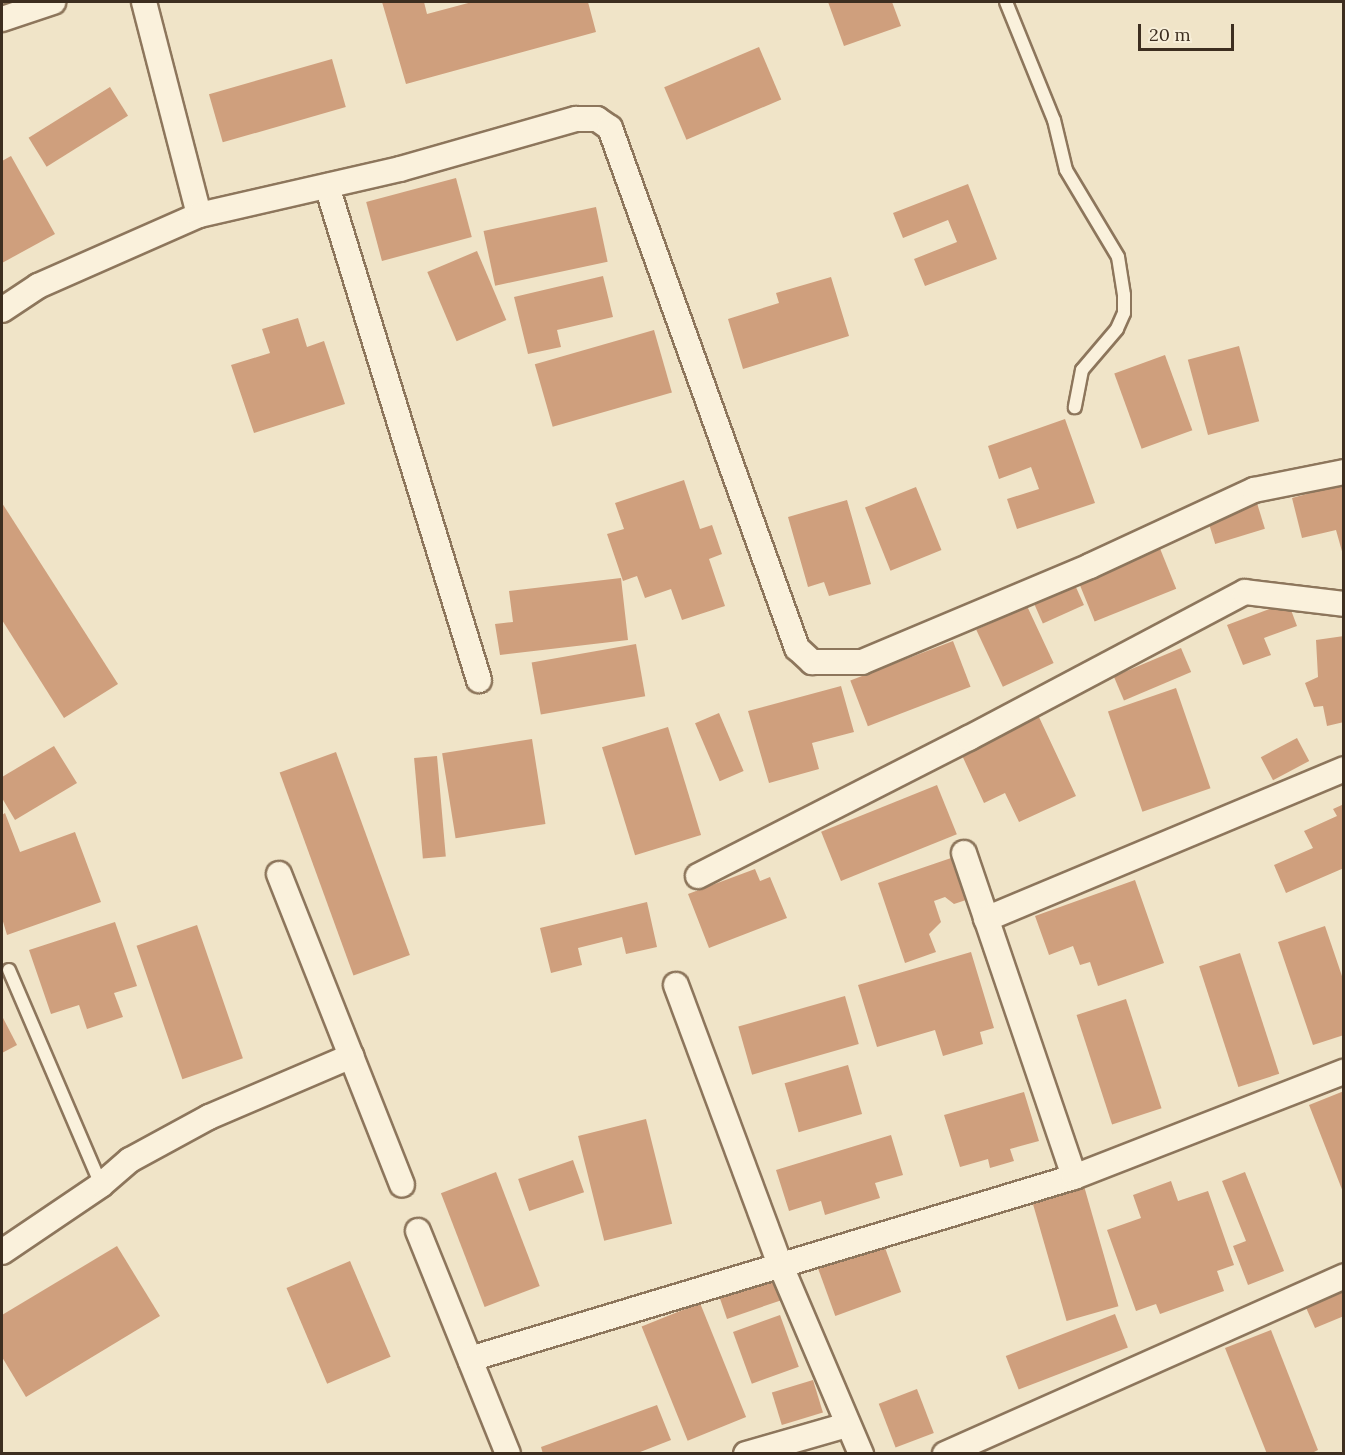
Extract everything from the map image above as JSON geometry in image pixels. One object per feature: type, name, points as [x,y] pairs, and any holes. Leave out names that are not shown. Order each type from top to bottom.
[{"type":"street","points":[[2,19],[53,2]]},
{"type":"street","points":[[144,2],[199,215]]},
{"type":"street","points":[[2,310],[39,286],[199,215],[400,169],[576,119],[597,119],[610,128],[797,648],[812,662],[862,662],[1090,566],[1254,490],[1344,472]]},
{"type":"street","points":[[327,186],[479,680]]},
{"type":"street","points":[[698,876],[969,738],[1245,592],[1344,604]]},
{"type":"street","points":[[986,919],[1344,769]]},
{"type":"street","points":[[964,853],[1074,1177]]},
{"type":"street","points":[[279,874],[402,1185]]},
{"type":"street","points":[[676,985],[780,1264],[861,1454]]},
{"type":"street","points":[[2,1252],[101,1185],[130,1160],[209,1117],[351,1056]]},
{"type":"street","points":[[470,1359],[1074,1177],[1344,1072]]},
{"type":"street","points":[[418,1231],[508,1454]]},
{"type":"street","points":[[945,1454],[1344,1276]]},
{"type":"street","points":[[746,1454],[847,1425]]},
{"type":"lane","points":[[1006,2],[1054,120],[1066,170],[1118,257],[1124,295],[1124,313],[1117,329],[1082,370],[1075,407]]},
{"type":"lane","points":[[9,970],[101,1185]]},
{"type":"building","points":[[382,2],[424,2],[427,14],[472,2],[588,2],[596,32],[406,84]]},
{"type":"building","points":[[828,2],[892,2],[901,26],[844,46]]},
{"type":"building","points":[[759,47],[781,99],[686,140],[664,87]]},
{"type":"building","points":[[332,59],[346,107],[223,142],[209,94]]},
{"type":"building","points":[[110,87],[128,116],[47,167],[29,138]]},
{"type":"building","points":[[11,156],[55,234],[2,263],[2,161]]},
{"type":"building","points":[[456,178],[472,237],[382,261],[366,202]]},
{"type":"building","points":[[968,184],[997,259],[925,286],[914,259],[957,242],[948,220],[903,238],[893,213]]},
{"type":"building","points":[[596,207],[608,262],[495,286],[484,231]]},
{"type":"building","points":[[477,251],[506,320],[457,341],[427,272]]},
{"type":"building","points":[[603,276],[613,317],[557,330],[561,347],[528,354],[514,297]]},
{"type":"building","points":[[831,277],[849,336],[743,369],[728,319],[779,303],[776,293]]},
{"type":"building","points":[[298,318],[307,347],[324,341],[345,404],[254,433],[231,365],[270,353],[262,329]]},
{"type":"building","points":[[654,330],[672,392],[553,427],[535,364]]},
{"type":"building","points":[[1239,346],[1259,421],[1208,435],[1188,360]]},
{"type":"building","points":[[1165,355],[1192,430],[1142,449],[1114,373]]},
{"type":"building","points":[[1065,419],[1095,503],[1017,529],[1007,499],[1039,489],[1031,467],[999,479],[988,446]]},
{"type":"building","points":[[684,480],[700,529],[712,525],[722,554],[709,559],[725,606],[682,620],[671,589],[645,598],[637,576],[623,581],[607,534],[624,529],[615,503]]},
{"type":"building","points":[[1344,484],[1343,555],[1336,530],[1302,538],[1292,498]]},
{"type":"building","points":[[916,487],[941,550],[890,571],[865,508]]},
{"type":"building","points":[[847,500],[871,584],[829,596],[824,582],[808,587],[788,517]]},
{"type":"building","points":[[2,503],[118,684],[64,718],[2,620]]},
{"type":"building","points":[[1257,503],[1265,529],[1215,544],[1207,518]]},
{"type":"building","points":[[1159,546],[1176,589],[1095,622],[1077,579]]},
{"type":"building","points":[[621,578],[628,640],[500,655],[495,624],[513,622],[509,591]]},
{"type":"building","points":[[1075,585],[1084,605],[1043,623],[1034,603]]},
{"type":"building","points":[[1288,602],[1297,626],[1264,638],[1271,655],[1243,665],[1227,625]]},
{"type":"building","points":[[1027,606],[1054,663],[1003,687],[976,630]]},
{"type":"building","points":[[1344,636],[1344,722],[1327,726],[1323,706],[1314,707],[1305,683],[1318,677],[1316,640]]},
{"type":"building","points":[[953,641],[971,687],[868,726],[850,680]]},
{"type":"building","points":[[636,644],[645,696],[541,715],[532,662]]},
{"type":"building","points":[[1181,648],[1191,672],[1124,700],[1114,677]]},
{"type":"building","points":[[841,686],[854,732],[812,743],[819,769],[769,783],[748,711]]},
{"type":"building","points":[[1176,688],[1211,788],[1142,812],[1108,711]]},
{"type":"building","points":[[719,713],[744,771],[720,781],[695,723]]},
{"type":"building","points":[[1038,715],[1076,796],[1019,822],[1005,793],[984,803],[960,751]]},
{"type":"building","points":[[668,727],[701,835],[635,855],[602,747]]},
{"type":"building","points":[[1297,738],[1309,761],[1273,780],[1261,757]]},
{"type":"building","points":[[532,739],[545,824],[456,838],[442,753]]},
{"type":"building","points":[[54,746],[77,783],[15,820],[2,798],[2,777]]},
{"type":"building","points":[[336,752],[410,955],[353,975],[280,773]]},
{"type":"building","points":[[437,756],[446,857],[423,859],[414,758]]},
{"type":"building","points":[[937,785],[957,834],[841,881],[821,832]]},
{"type":"building","points":[[1344,804],[1344,868],[1286,893],[1274,865],[1313,848],[1304,831],[1337,816],[1333,809]]},
{"type":"building","points":[[5,813],[20,852],[75,832],[101,902],[7,935],[2,918],[2,815]]},
{"type":"building","points":[[954,857],[969,899],[954,904],[945,897],[934,901],[941,922],[929,934],[936,952],[905,963],[878,883]]},
{"type":"building","points":[[755,869],[760,881],[770,877],[787,918],[709,948],[688,894]]},
{"type":"building","points":[[1135,880],[1164,963],[1098,986],[1090,962],[1080,965],[1073,946],[1049,955],[1035,916]]},
{"type":"building","points":[[647,902],[657,947],[626,954],[622,937],[578,948],[582,965],[551,973],[540,928]]},
{"type":"building","points":[[115,922],[137,986],[114,993],[123,1017],[87,1029],[79,1005],[51,1014],[29,950]]},
{"type":"building","points":[[197,925],[243,1058],[182,1079],[136,946]]},
{"type":"building","points":[[1325,926],[1344,982],[1344,1035],[1313,1045],[1278,942]]},
{"type":"building","points":[[971,952],[994,1028],[980,1032],[983,1044],[943,1056],[935,1030],[877,1047],[858,985]]},
{"type":"building","points":[[1240,953],[1279,1074],[1238,1087],[1199,966]]},
{"type":"building","points":[[845,996],[859,1044],[752,1075],[738,1027]]},
{"type":"building","points":[[1126,999],[1162,1108],[1112,1124],[1077,1015]]},
{"type":"building","points":[[2,1016],[17,1045],[2,1053]]},
{"type":"building","points":[[848,1065],[862,1114],[799,1132],[785,1083]]},
{"type":"building","points":[[1344,1091],[1344,1192],[1343,1192],[1309,1105]]},
{"type":"building","points":[[1024,1092],[1039,1141],[1010,1149],[1014,1161],[990,1168],[988,1159],[960,1167],[944,1115]]},
{"type":"building","points":[[646,1119],[672,1224],[604,1241],[578,1136]]},
{"type":"building","points":[[891,1135],[903,1175],[875,1183],[880,1198],[825,1215],[821,1201],[789,1211],[776,1170]]},
{"type":"building","points":[[573,1160],[584,1192],[529,1211],[518,1179]]},
{"type":"building","points":[[496,1172],[540,1286],[485,1307],[441,1193]]},
{"type":"building","points":[[1245,1172],[1284,1271],[1248,1285],[1233,1246],[1246,1241],[1222,1181]]},
{"type":"building","points":[[1171,1181],[1178,1201],[1208,1191],[1234,1265],[1217,1271],[1224,1291],[1160,1314],[1156,1304],[1136,1311],[1107,1230],[1141,1218],[1133,1195]]},
{"type":"building","points":[[1084,1186],[1118,1306],[1067,1321],[1032,1201]]},
{"type":"building","points":[[884,1245],[901,1292],[835,1316],[818,1269]]},
{"type":"building","points":[[117,1246],[160,1316],[26,1397],[2,1357],[2,1315]]},
{"type":"building","points":[[350,1261],[391,1357],[327,1384],[286,1288]]},
{"type":"building","points":[[775,1277],[783,1300],[727,1319],[719,1296]]},
{"type":"building","points":[[1342,1286],[1344,1316],[1315,1328],[1304,1303]]},
{"type":"building","points":[[700,1303],[746,1417],[688,1441],[642,1327]]},
{"type":"building","points":[[1115,1314],[1128,1348],[1019,1390],[1006,1356]]},
{"type":"building","points":[[780,1315],[799,1367],[752,1384],[733,1332]]},
{"type":"building","points":[[1271,1330],[1318,1450],[1310,1454],[1267,1454],[1225,1348]]},
{"type":"building","points":[[813,1380],[823,1413],[782,1425],[772,1393]]},
{"type":"building","points":[[917,1389],[934,1433],[896,1448],[879,1404]]},
{"type":"building","points":[[657,1405],[671,1440],[635,1454],[543,1454],[541,1447]]}]
